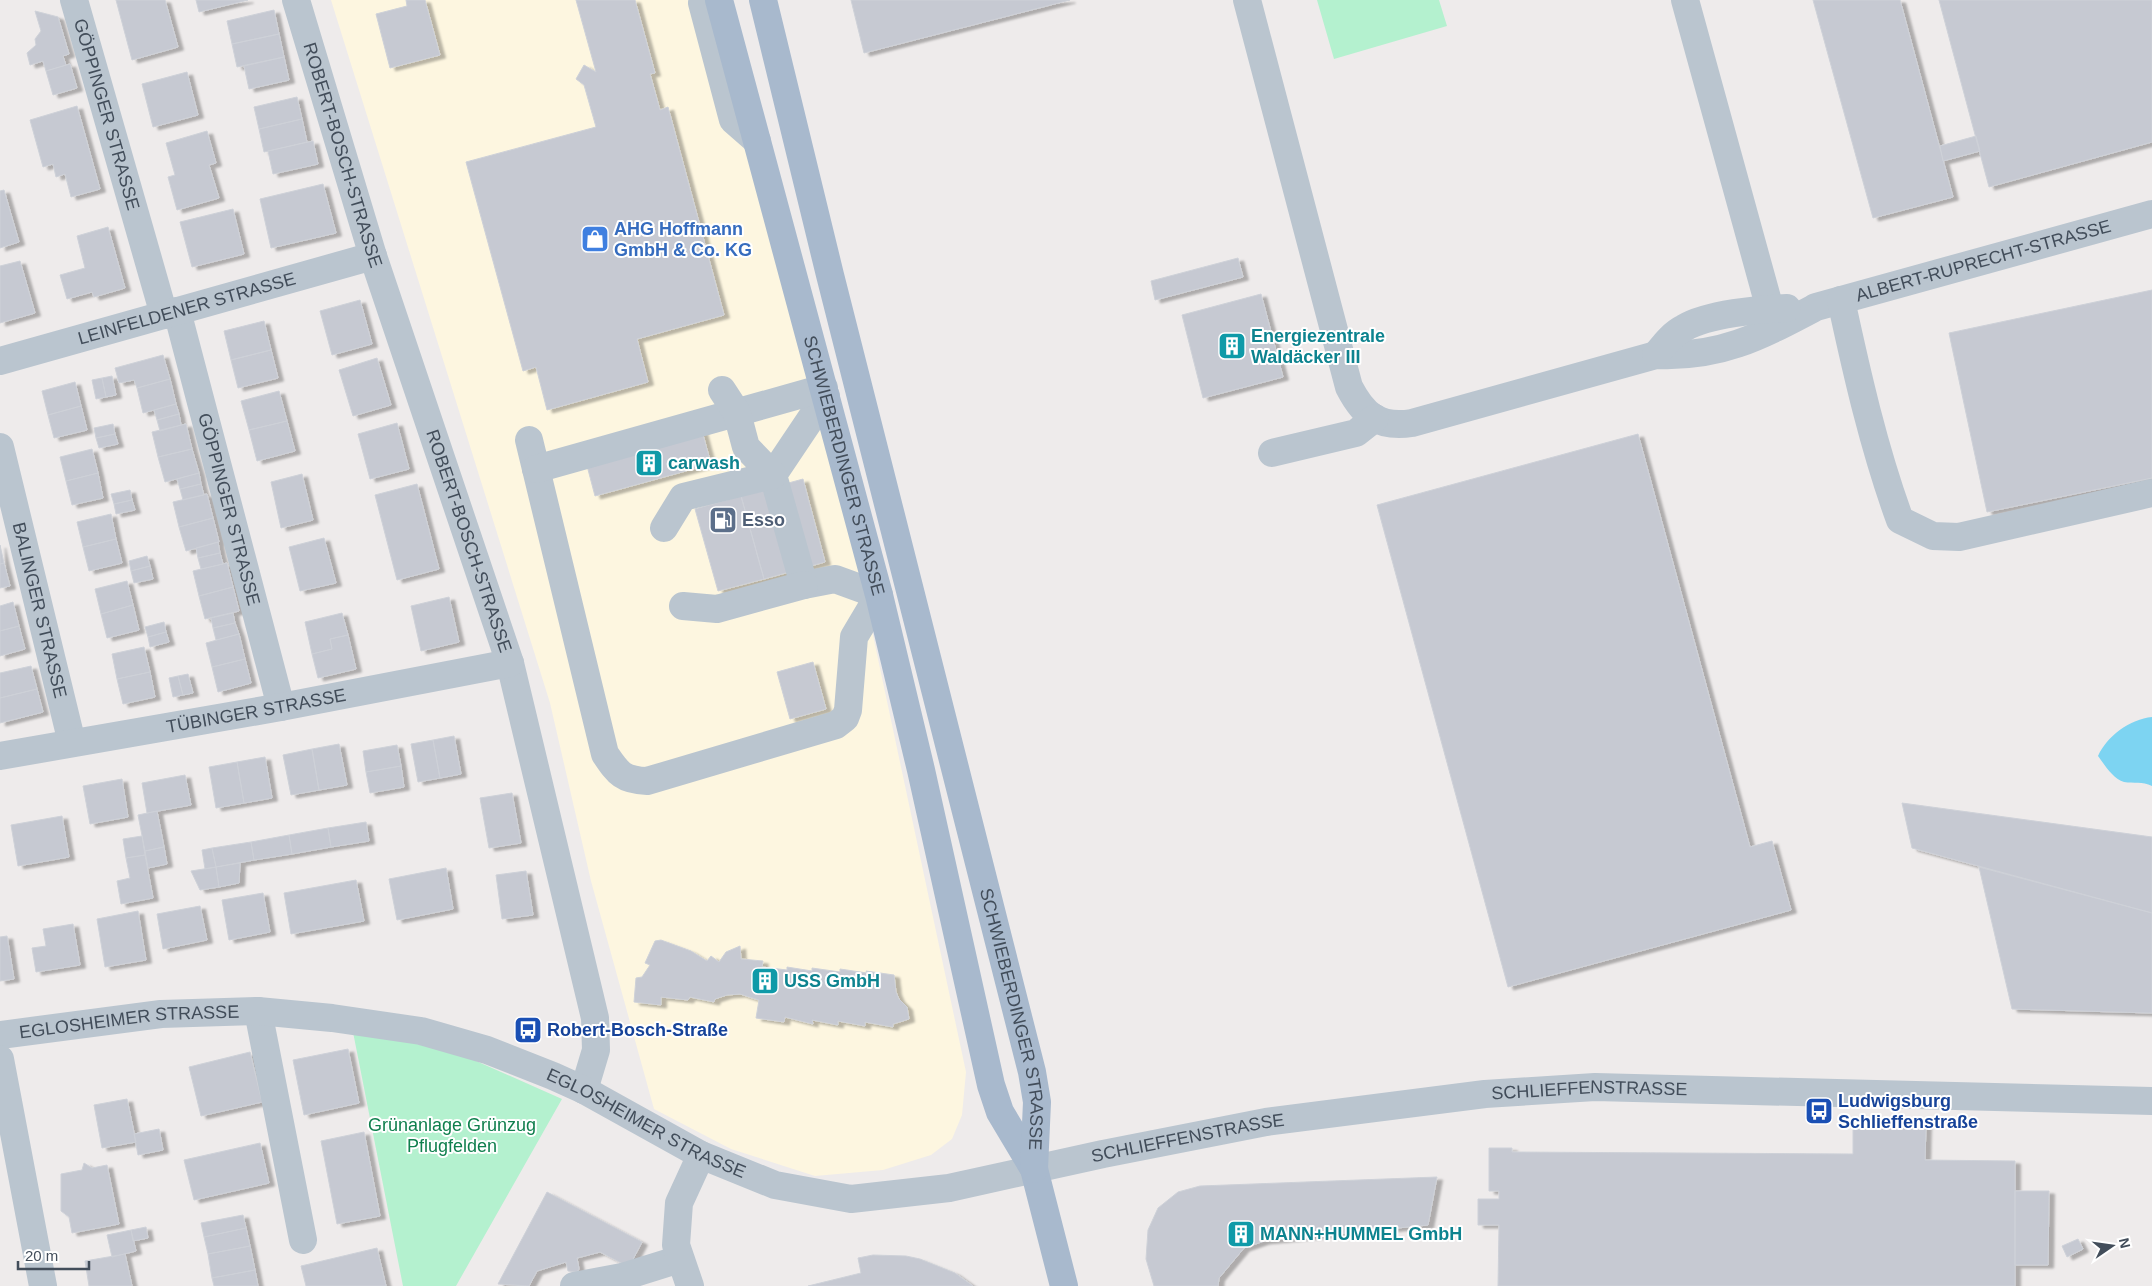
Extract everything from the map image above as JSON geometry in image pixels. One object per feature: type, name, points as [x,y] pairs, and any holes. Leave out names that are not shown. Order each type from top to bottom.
[{"type":"main road","name":"SCHWIEBERDINGER STRASSE","points":[[719,0],[879,595],[991,1085],[1000,1112],[1034,1169],[1064,1286]]},
{"type":"main road","name":"SCHWIEBERDINGER STRASSE","points":[[763,0],[832,285],[982,870],[1036,1094],[1037,1131],[1034,1169]]},
{"type":"main road","points":[[734,56],[775,46]]},
{"type":"main road","name":"SCHWIEBERDINGER STRASSE","points":[[945,880],[982,870]]},
{"type":"street","name":"GÖPPINGER STRASSE","points":[[74,0],[170,313],[282,707]]},
{"type":"street","name":"ROBERT-BOSCH-STRASSE","points":[[296,0],[373,256],[510,663],[595,1018],[596,1050],[584,1090]]},
{"type":"street","points":[[704,0],[702,3],[733,120],[757,141]]},
{"type":"street","points":[[1247,0],[1349,387],[1363,410],[1374,418],[1396,426],[1412,423],[1656,355],[1680,356],[1734,347],[1828,303]]},
{"type":"street","points":[[1685,0],[1770,310]]},
{"type":"street","name":"ALBERT-RUPRECHT-STRASSE","points":[[1828,303],[2152,214]]},
{"type":"street","name":"LEINFELDENER STRASSE","points":[[0,361],[373,256]]},
{"type":"street","points":[[1656,355],[1670,338],[1684,327],[1730,315],[1828,303]]},
{"type":"street","points":[[1828,303],[1856,368],[1890,492],[1900,520],[1933,536],[1959,537],[2152,493]]},
{"type":"street","points":[[722,390],[736,413],[746,447],[773,475],[804,585]]},
{"type":"street","points":[[536,469],[736,413],[825,392]]},
{"type":"street","points":[[664,528],[682,498],[773,475],[825,392]]},
{"type":"street","points":[[1272,453],[1356,433],[1374,418]]},
{"type":"street","points":[[528,440],[605,754],[617,772],[631,780],[647,781],[836,725],[845,718],[848,710],[854,637],[879,595],[835,578],[717,609],[683,606]]},
{"type":"street","name":"BALINGER STRASSE","points":[[0,447],[72,743]]},
{"type":"street","name":"TÜBINGER STRASSE","points":[[0,756],[282,707],[510,663]]},
{"type":"street","name":"EGLOSHEIMER STRASSE","points":[[258,1011],[303,1240]]},
{"type":"street","name":"EGLOSHEIMER STRASSE","points":[[0,1035],[161,1014],[258,1011],[332,1018],[421,1031],[487,1050],[584,1090],[701,1155],[775,1185],[851,1199],[940,1190],[1034,1169]]},
{"type":"street","points":[[0,1059],[43,1286]]},
{"type":"street","name":"SCHLIEFFENSTRASSE","points":[[1034,1169],[1266,1122],[1503,1092],[1595,1087],[2152,1101]]},
{"type":"street","points":[[690,1286],[676,1245],[679,1203],[701,1155]]},
{"type":"street","points":[[574,1286],[622,1276],[680,1259]]},
{"type":"shaded area","points":[[331,0],[708,0],[858,565],[966,1072],[962,1115],[952,1139],[931,1155],[883,1170],[815,1176],[731,1149],[654,1109],[591,881],[550,703]]},
{"type":"green space","points":[[1317,0],[1439,0],[1447,26],[1334,59]]},
{"type":"green space","name":"Grünanlage Grünzug Pflugfelden","points":[[353,1032],[449,1049],[562,1099],[456,1286],[403,1286]]},
{"type":"water","points":[[2152,717],[2152,786],[2128,783],[2116,778],[2098,756],[2102,749],[2113,735],[2120,730],[2136,721]]},
{"type":"building","points":[[116,0],[165,0],[178,47],[132,60]]},
{"type":"building","points":[[196,0],[248,0],[199,12]]},
{"type":"building","points":[[406,0],[425,0],[440,55],[390,68],[376,14],[407,6]]},
{"type":"building","name":"AHG Hoffmann GmbH & Co. KG","points":[[576,0],[635,0],[655,73],[650,74],[660,110],[668,107],[724,315],[637,339],[648,382],[547,410],[536,367],[523,371],[466,162],[596,127],[584,85],[576,79],[584,65],[596,72]]},
{"type":"building","points":[[851,0],[1070,0],[864,53]]},
{"type":"building","points":[[1813,0],[1900,0],[1953,197],[1873,218]]},
{"type":"building","points":[[1939,0],[2152,0],[2152,142],[1989,187]]},
{"type":"building","points":[[274,10],[279,34],[232,44],[227,21]]},
{"type":"building","points":[[35,11],[58,17],[69,54],[63,56],[66,65],[46,71],[43,61],[30,65],[27,53],[36,45],[35,39],[41,31]]},
{"type":"building","points":[[279,34],[284,57],[237,67],[232,44]]},
{"type":"building","points":[[284,57],[289,80],[249,89],[244,66]]},
{"type":"building","points":[[70,64],[77,88],[53,95],[46,71]]},
{"type":"building","points":[[187,72],[198,115],[153,127],[142,84]]},
{"type":"building","points":[[297,97],[302,119],[259,129],[254,107]]},
{"type":"building","points":[[77,106],[100,189],[71,197],[65,174],[56,177],[53,164],[43,167],[30,120]]},
{"type":"building","points":[[302,119],[307,142],[264,152],[259,129]]},
{"type":"building","points":[[207,131],[216,163],[209,165],[219,198],[177,210],[168,177],[175,175],[166,143]]},
{"type":"building","points":[[1976,136],[1980,151],[1943,161],[1940,146]]},
{"type":"building","points":[[313,141],[318,164],[273,174],[268,151]]},
{"type":"building","points":[[323,184],[336,233],[271,248],[260,199]]},
{"type":"building","points":[[4,190],[19,242],[0,248],[0,191]]},
{"type":"building","points":[[233,209],[244,254],[192,267],[180,222]]},
{"type":"building","points":[[108,227],[125,288],[94,297],[92,292],[67,299],[60,275],[85,268],[77,236]]},
{"type":"building","points":[[1238,258],[1243,277],[1155,300],[1151,281]]},
{"type":"building","points":[[20,261],[35,313],[0,323],[0,266]]},
{"type":"building","points":[[2152,290],[2152,478],[1987,512],[1949,333]]},
{"type":"building","name":"Energiezentrale Waldäcker III","points":[[1261,294],[1283,377],[1203,398],[1182,315]]},
{"type":"building","points":[[360,300],[372,344],[332,355],[320,311]]},
{"type":"building","points":[[264,321],[271,350],[231,360],[224,331]]},
{"type":"building","points":[[271,350],[278,378],[238,388],[231,360]]},
{"type":"building","points":[[163,355],[170,379],[137,388],[134,380],[119,383],[115,368]]},
{"type":"building","points":[[377,358],[391,405],[353,416],[339,370]]},
{"type":"building","points":[[112,376],[116,395],[106,397],[102,378]]},
{"type":"building","points":[[102,378],[106,397],[96,399],[92,380]]},
{"type":"building","points":[[170,379],[176,404],[143,413],[137,388]]},
{"type":"building","points":[[75,382],[81,406],[48,415],[42,391]]},
{"type":"building","points":[[279,391],[287,421],[249,430],[241,401]]},
{"type":"building","points":[[176,404],[179,414],[157,420],[154,410]]},
{"type":"building","points":[[81,406],[87,430],[54,438],[48,415]]},
{"type":"building","points":[[179,414],[181,425],[160,431],[157,420]]},
{"type":"building","points":[[287,421],[295,451],[257,461],[249,430]]},
{"type":"building","points":[[397,423],[409,469],[370,479],[358,434]]},
{"type":"building","points":[[113,424],[115,434],[96,438],[94,428]]},
{"type":"building","points":[[186,424],[192,449],[158,457],[152,432]]},
{"type":"building","name":"carwash","points":[[702,431],[711,464],[595,496],[586,462]]},
{"type":"building","points":[[115,434],[118,444],[99,448],[96,438]]},
{"type":"building","points":[[1638,434],[1750,847],[1772,841],[1791,910],[1508,987],[1377,505]]},
{"type":"building","points":[[92,449],[98,473],[66,481],[60,457]]},
{"type":"building","points":[[192,449],[199,473],[165,482],[158,457]]},
{"type":"building","points":[[98,473],[103,498],[72,505],[66,481]]},
{"type":"building","points":[[199,473],[201,484],[180,489],[177,479]]},
{"type":"building","points":[[302,474],[313,520],[281,528],[271,482]]},
{"type":"building","points":[[803,479],[825,562],[764,579],[741,496]]},
{"type":"building","points":[[201,484],[204,495],[183,500],[180,489]]},
{"type":"building","points":[[417,484],[439,569],[397,580],[375,495]]},
{"type":"building","points":[[130,490],[132,500],[114,504],[111,494]]},
{"type":"building","points":[[207,494],[213,518],[179,527],[173,502]]},
{"type":"building","points":[[741,496],[764,579],[718,591],[695,509]]},
{"type":"building","points":[[132,500],[135,510],[116,514],[114,504]]},
{"type":"building","points":[[111,514],[116,539],[83,547],[77,522]]},
{"type":"building","points":[[213,518],[219,542],[186,551],[179,527]]},
{"type":"building","points":[[324,538],[336,583],[300,591],[289,547]]},
{"type":"building","points":[[116,539],[122,563],[89,571],[83,547]]},
{"type":"building","points":[[218,542],[220,553],[198,558],[196,548]]},
{"type":"building","points":[[0,545],[4,563],[0,564]]},
{"type":"building","points":[[220,553],[223,564],[201,569],[198,558]]},
{"type":"building","points":[[147,556],[150,566],[131,571],[129,561]]},
{"type":"building","points":[[4,563],[10,586],[0,588],[0,564]]},
{"type":"building","points":[[227,563],[233,587],[199,596],[193,571]]},
{"type":"building","points":[[150,566],[153,579],[134,583],[131,571]]},
{"type":"building","points":[[127,581],[133,605],[101,614],[95,589]]},
{"type":"building","points":[[233,587],[239,611],[205,619],[199,596]]},
{"type":"building","points":[[449,597],[459,642],[421,651],[411,606]]},
{"type":"building","points":[[13,602],[19,626],[0,631],[0,606]]},
{"type":"building","points":[[133,605],[139,630],[107,638],[101,614]]},
{"type":"building","points":[[233,613],[235,623],[213,628],[211,618]]},
{"type":"building","points":[[342,613],[348,635],[330,639],[332,649],[312,654],[305,622]]},
{"type":"building","points":[[164,622],[166,632],[148,637],[145,627]]},
{"type":"building","points":[[235,623],[239,634],[216,640],[213,628]]},
{"type":"building","points":[[19,626],[25,649],[0,656],[0,631]]},
{"type":"building","points":[[166,632],[169,642],[150,647],[148,637]]},
{"type":"building","points":[[239,634],[245,659],[212,667],[206,643]]},
{"type":"building","points":[[348,635],[356,669],[318,678],[312,654],[332,649],[330,639]]},
{"type":"building","points":[[144,647],[150,672],[117,679],[112,654]]},
{"type":"building","points":[[245,659],[251,683],[218,692],[212,667]]},
{"type":"building","points":[[813,662],[826,709],[790,719],[777,672]]},
{"type":"building","points":[[31,666],[37,689],[0,698],[0,673]]},
{"type":"building","points":[[150,672],[155,697],[123,704],[117,679]]},
{"type":"building","points":[[188,674],[193,693],[183,695],[178,676]]},
{"type":"building","points":[[178,676],[183,695],[173,697],[169,678]]},
{"type":"building","points":[[37,689],[43,712],[0,723],[0,698]]},
{"type":"building","points":[[454,736],[461,774],[440,778],[433,740]]},
{"type":"building","points":[[433,740],[440,778],[418,782],[411,744]]},
{"type":"building","points":[[339,744],[347,785],[319,790],[312,749]]},
{"type":"building","points":[[397,745],[401,766],[366,772],[363,751]]},
{"type":"building","points":[[312,749],[319,790],[291,795],[283,755]]},
{"type":"building","points":[[265,757],[272,798],[244,803],[237,762]]},
{"type":"building","points":[[237,762],[244,803],[216,808],[209,767]]},
{"type":"building","points":[[401,766],[404,787],[370,793],[366,772]]},
{"type":"building","points":[[185,775],[191,805],[147,813],[142,783]]},
{"type":"building","points":[[122,779],[128,817],[90,824],[83,786]]},
{"type":"building","points":[[512,793],[521,843],[489,848],[480,798]]},
{"type":"building","points":[[1902,803],[2152,837],[2152,913],[1912,848]]},
{"type":"building","points":[[157,811],[164,847],[145,851],[138,815]]},
{"type":"building","points":[[62,816],[69,857],[18,866],[11,825]]},
{"type":"building","points":[[366,822],[369,841],[331,847],[328,828]]},
{"type":"building","points":[[328,828],[331,847],[292,854],[289,835]]},
{"type":"building","points":[[289,835],[292,854],[254,860],[251,842]]},
{"type":"building","points":[[142,836],[145,855],[126,858],[123,839]]},
{"type":"building","points":[[251,842],[254,860],[216,867],[212,848]]},
{"type":"building","points":[[164,847],[167,864],[148,868],[145,851]]},
{"type":"building","points":[[212,848],[216,867],[205,869],[202,850]]},
{"type":"building","points":[[145,855],[153,898],[121,904],[117,881],[130,878],[126,858]]},
{"type":"building","points":[[240,863],[239,883],[219,887],[216,867]]},
{"type":"building","points":[[216,867],[219,887],[200,890],[191,871]]},
{"type":"building","points":[[1979,867],[2152,913],[2152,1013],[2012,1009]]},
{"type":"building","points":[[446,868],[453,909],[397,920],[389,879]]},
{"type":"building","points":[[526,871],[533,915],[502,919],[496,875]]},
{"type":"building","points":[[356,880],[364,921],[291,934],[284,893]]},
{"type":"building","points":[[263,893],[270,932],[229,940],[222,900]]},
{"type":"building","points":[[200,906],[207,940],[163,949],[157,914]]},
{"type":"building","points":[[138,911],[146,960],[105,967],[97,919]]},
{"type":"building","points":[[73,924],[80,965],[36,972],[32,948],[46,946],[43,929]]},
{"type":"building","points":[[7,936],[14,979],[0,981],[0,937]]},
{"type":"building","name":"USS GmbH","points":[[661,940],[691,951],[707,961],[711,956],[719,962],[726,952],[740,946],[741,959],[763,961],[762,967],[787,970],[787,967],[812,971],[812,968],[840,972],[840,969],[894,975],[896,992],[899,999],[907,1007],[909,1019],[893,1024],[893,1027],[865,1022],[865,1026],[838,1021],[838,1025],[812,1020],[813,1024],[785,1017],[784,1022],[756,1018],[759,1000],[740,994],[727,995],[715,999],[714,1002],[690,997],[688,1000],[661,997],[661,1005],[634,1002],[636,978],[642,977],[650,965],[645,963],[655,941]]},
{"type":"building","points":[[348,1049],[359,1103],[304,1115],[293,1060]]},
{"type":"building","points":[[250,1052],[262,1102],[201,1116],[189,1067]]},
{"type":"building","points":[[127,1099],[136,1142],[102,1148],[94,1105]]},
{"type":"building","points":[[1853,1125],[1926,1125],[1925,1160],[2015,1161],[2015,1286],[1498,1286],[1499,1225],[1478,1225],[1478,1199],[1499,1199],[1499,1191],[1489,1191],[1489,1148],[1512,1148],[1512,1152],[1853,1154]]},
{"type":"building","points":[[159,1129],[163,1150],[138,1155],[134,1134]]},
{"type":"building","points":[[364,1132],[380,1216],[337,1224],[321,1141]]},
{"type":"building","points":[[260,1143],[269,1183],[194,1200],[184,1160]]},
{"type":"building","points":[[84,1163],[92,1168],[107,1165],[119,1224],[72,1233],[69,1217],[61,1211],[61,1174],[82,1170]]},
{"type":"building","name":"MANN+HUMMEL GmbH","points":[[1437,1177],[1428,1225],[1264,1241],[1244,1248],[1219,1278],[1218,1286],[1154,1286],[1146,1259],[1148,1230],[1158,1208],[1178,1192],[1200,1186]]},
{"type":"building","points":[[2015,1191],[2049,1191],[2048,1265],[2015,1265]]},
{"type":"building","points":[[547,1192],[642,1242],[629,1267],[600,1252],[577,1258],[579,1269],[577,1272],[568,1271],[566,1262],[537,1271],[529,1286],[498,1284]]},
{"type":"building","points":[[243,1215],[246,1228],[204,1237],[201,1223]]},
{"type":"building","points":[[146,1227],[148,1238],[133,1241],[131,1230]]},
{"type":"building","points":[[246,1228],[250,1246],[208,1254],[204,1237]]},
{"type":"building","points":[[131,1230],[136,1251],[112,1257],[107,1235]]},
{"type":"building","points":[[2078,1239],[2083,1249],[2067,1257],[2062,1246]]},
{"type":"building","points":[[250,1246],[255,1270],[212,1278],[208,1254]]},
{"type":"building","points":[[377,1248],[386,1286],[306,1286],[301,1266]]},
{"type":"building","points":[[125,1254],[132,1286],[89,1286],[85,1261]]},
{"type":"building","points":[[873,1255],[906,1256],[920,1259],[955,1273],[973,1286],[808,1286],[861,1273],[858,1258]]},
{"type":"building","points":[[255,1270],[258,1286],[214,1286],[212,1278]]},
{"type":"place","name":"AHG Hoffmann GmbH & Co. KG","points":[[595,239]]},
{"type":"place","name":"Energiezentrale Waldäcker III","points":[[1232,346]]},
{"type":"place","name":"carwash","points":[[649,463]]},
{"type":"place","name":"Esso","points":[[723,520]]},
{"type":"place","name":"USS GmbH","points":[[765,981]]},
{"type":"place","name":"Robert-Bosch-Straße","points":[[528,1030]]},
{"type":"place","name":"Ludwigsburg Schlieffenstraße","points":[[1819,1111]]},
{"type":"place","name":"MANN+HUMMEL GmbH","points":[[1241,1234]]}]
